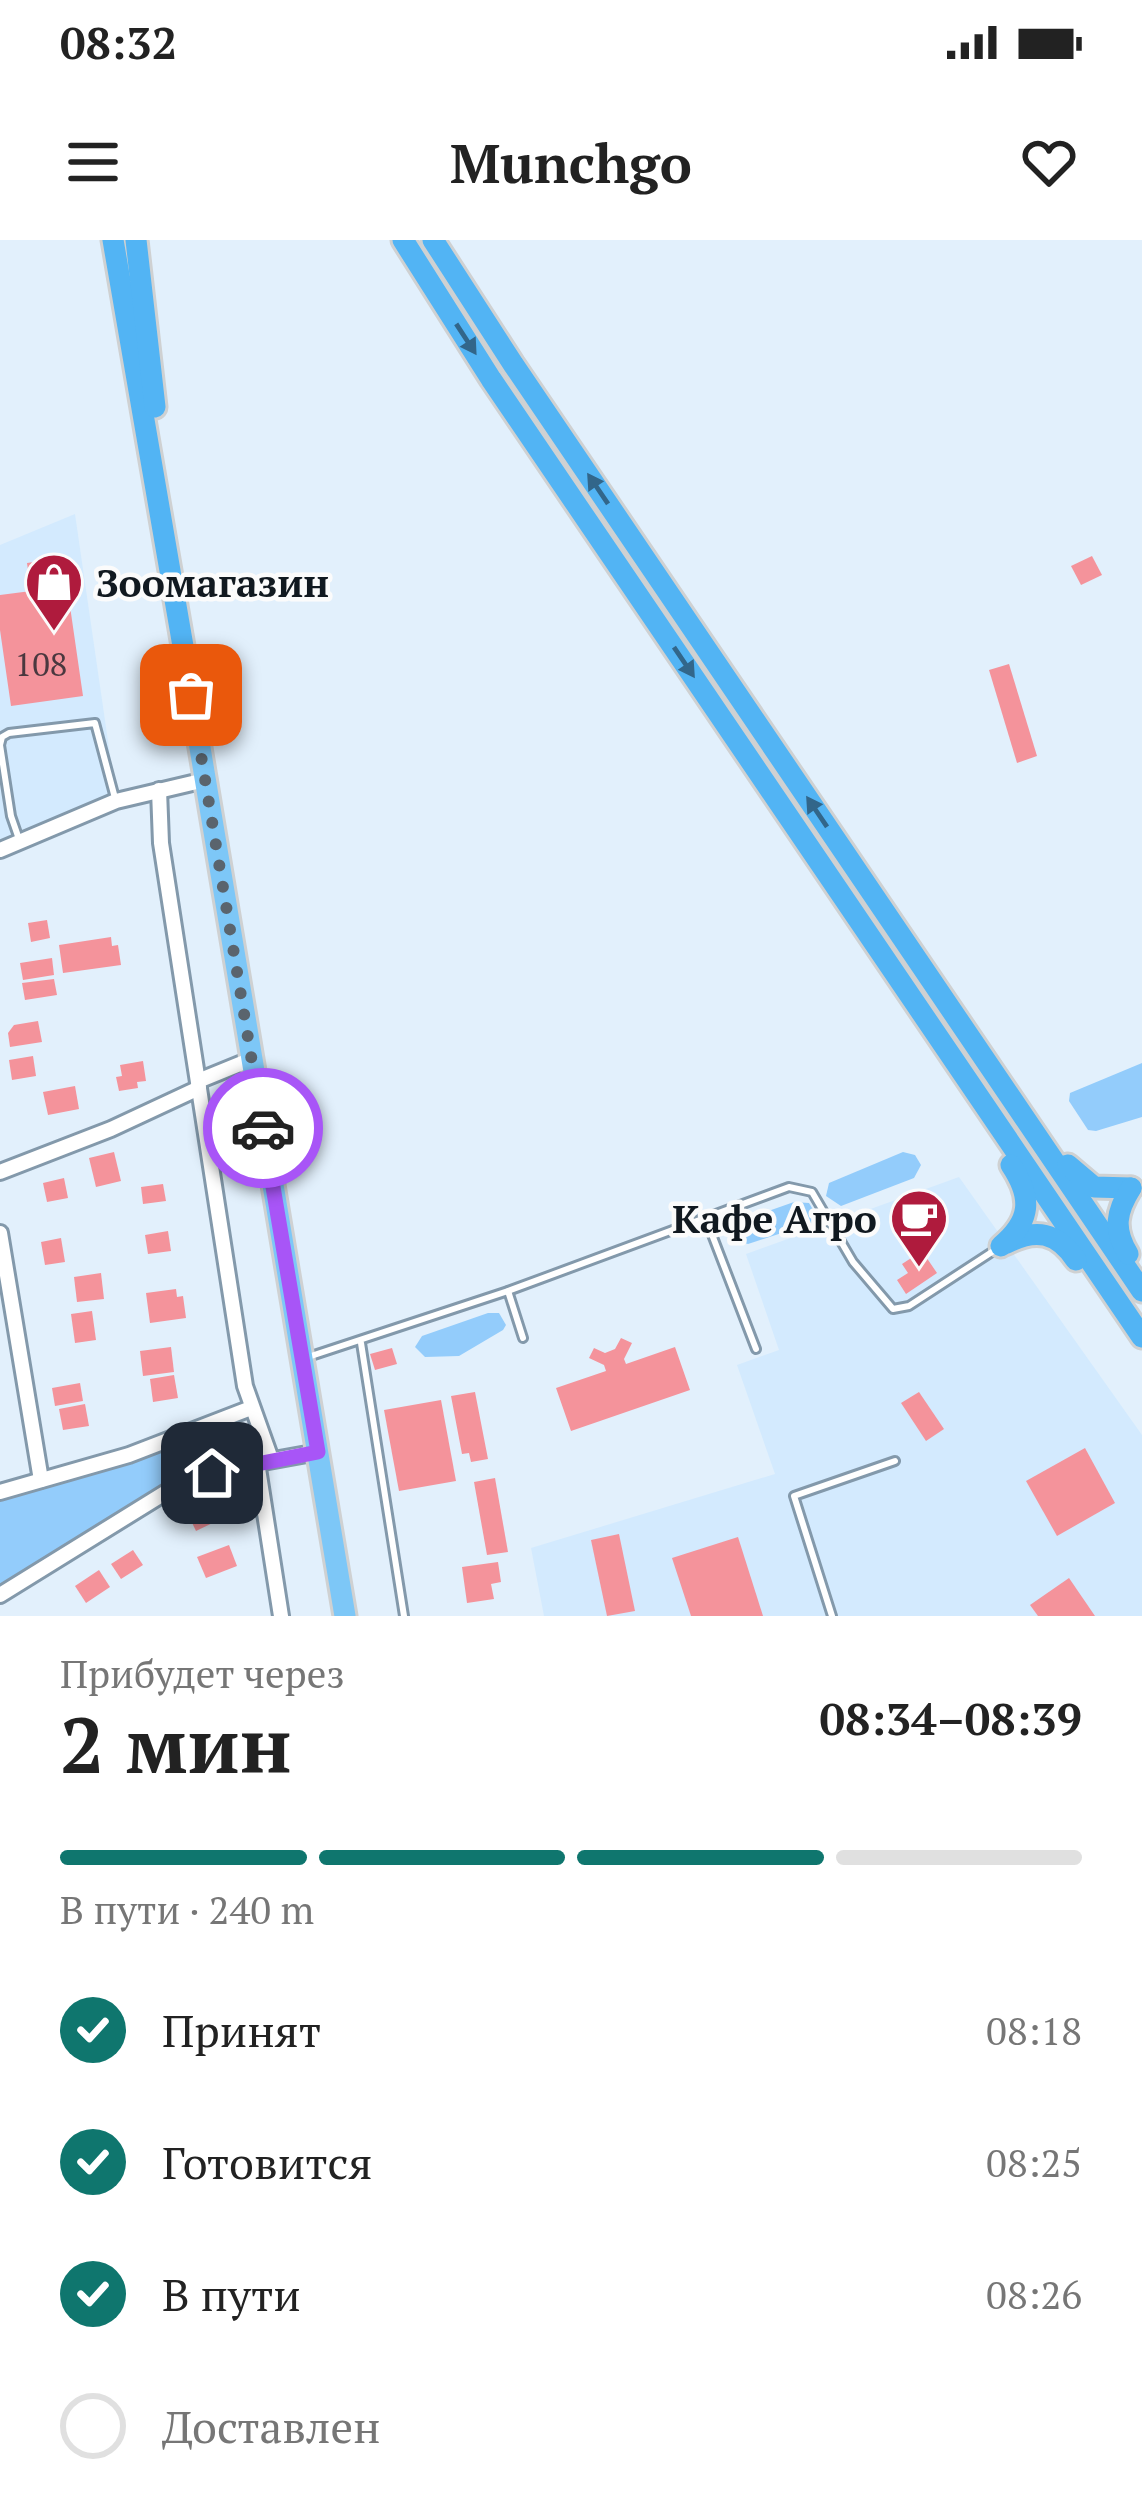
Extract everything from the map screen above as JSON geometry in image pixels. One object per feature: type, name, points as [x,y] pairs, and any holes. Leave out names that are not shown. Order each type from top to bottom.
[{"type":"highway","points":[[113,240],[184,652]]},
{"type":"highway","points":[[136,240],[184,652]]},
{"type":"highway","points":[[403,240],[491,379],[1142,1337]]},
{"type":"highway","points":[[434,240],[513,364],[1142,1291]]},
{"type":"highway","points":[[842,849],[936,968],[1069,1167],[1094,1187],[1136,1186]]},
{"type":"highway","points":[[845,899],[913,1020],[1021,1179],[1028,1200],[1026,1217],[1001,1246]]},
{"type":"highway","points":[[1136,1186],[1120,1206],[1117,1230],[1142,1274]]},
{"type":"highway","points":[[1001,1246],[1039,1232],[1054,1235],[1142,1356]]},
{"type":"main road","points":[[184,652],[345,1616]]},
{"type":"street","points":[[0,850],[116,801],[206,780]]},
{"type":"street","points":[[159,790],[161,843],[250,1408],[264,1460],[281,1616]]},
{"type":"street","points":[[0,1172],[111,1129],[252,1059]]},
{"type":"street","points":[[0,1233],[41,1480]]},
{"type":"street","points":[[0,1492],[129,1455],[250,1408]]},
{"type":"street","points":[[0,1594],[168,1491],[212,1473],[318,1452]]},
{"type":"lane","points":[[20,842],[0,745],[9,733],[95,723],[116,801]]},
{"type":"lane","points":[[302,1359],[361,1343],[789,1187],[805,1189],[886,1304],[901,1310],[1001,1246]]},
{"type":"lane","points":[[706,1219],[756,1349]]},
{"type":"lane","points":[[508,1291],[523,1338]]},
{"type":"lane","points":[[361,1343],[404,1616]]},
{"type":"lane","points":[[832,1616],[794,1496],[895,1461]]},
{"type":"shaded area","points":[[75,514],[116,796],[0,843],[0,545]]},
{"type":"shaded area","points":[[1142,1063],[1142,1117],[1088,1130],[1069,1101],[1070,1093]]},
{"type":"shaded area","points":[[903,1152],[915,1155],[921,1165],[914,1178],[841,1206],[826,1196],[829,1183]]},
{"type":"shaded area","points":[[959,1177],[1142,1435],[1142,1616],[544,1616],[531,1548],[775,1474],[737,1365],[779,1350],[746,1254]]},
{"type":"shaded area","points":[[794,1202],[809,1203],[817,1216],[815,1222],[748,1244],[739,1241],[734,1229],[737,1222]]},
{"type":"shaded area","points":[[499,1313],[506,1325],[503,1330],[459,1356],[425,1357],[415,1347],[422,1336]]},
{"type":"shaded area","points":[[193,1439],[214,1444],[238,1457],[238,1462],[132,1506],[0,1588],[0,1498]]},
{"type":"building","points":[[1092,556],[1102,575],[1081,585],[1071,566]]},
{"type":"building","points":[[63,558],[83,696],[11,706],[0,595],[31,591],[27,563]]},
{"type":"building","points":[[1009,664],[1037,756],[1017,763],[989,670]]},
{"type":"building","points":[[47,920],[50,938],[31,942],[28,923]]},
{"type":"building","points":[[111,937],[112,946],[118,945],[121,965],[63,973],[59,945]]},
{"type":"building","points":[[52,958],[54,975],[23,980],[20,963]]},
{"type":"building","points":[[54,979],[57,995],[25,1000],[22,983]]},
{"type":"building","points":[[38,1021],[42,1042],[10,1047],[8,1033],[14,1025]]},
{"type":"building","points":[[33,1056],[36,1076],[12,1080],[9,1060]]},
{"type":"building","points":[[143,1061],[146,1081],[137,1082],[138,1088],[119,1091],[120,1065]]},
{"type":"building","points":[[75,1086],[79,1109],[48,1115],[43,1092]]},
{"type":"building","points":[[114,1152],[121,1181],[96,1187],[89,1158]]},
{"type":"building","points":[[64,1178],[68,1198],[47,1202],[43,1183]]},
{"type":"building","points":[[163,1184],[166,1201],[143,1204],[141,1187]]},
{"type":"building","points":[[168,1231],[171,1251],[148,1254],[145,1235]]},
{"type":"building","points":[[61,1238],[65,1262],[45,1265],[41,1242]]},
{"type":"building","name":"Кафе Агро","points":[[922,1251],[937,1273],[906,1294],[897,1280],[908,1273],[902,1264]]},
{"type":"building","points":[[101,1273],[104,1299],[77,1302],[74,1277]]},
{"type":"building","points":[[176,1289],[177,1297],[183,1296],[186,1318],[150,1323],[146,1293]]},
{"type":"building","points":[[92,1311],[96,1340],[75,1343],[71,1314]]},
{"type":"building","points":[[621,1338],[632,1343],[626,1364],[675,1347],[690,1390],[571,1431],[556,1388],[606,1371],[589,1358],[594,1348],[605,1353],[615,1349]]},
{"type":"building","points":[[171,1347],[174,1372],[143,1376],[140,1351]]},
{"type":"building","points":[[392,1348],[397,1364],[375,1370],[370,1354]]},
{"type":"building","points":[[174,1375],[178,1398],[153,1402],[150,1379]]},
{"type":"building","points":[[80,1383],[83,1401],[55,1406],[52,1388]]},
{"type":"building","points":[[475,1392],[488,1459],[471,1462],[469,1453],[462,1454],[451,1396]]},
{"type":"building","points":[[919,1392],[944,1429],[926,1441],[901,1403]]},
{"type":"building","points":[[441,1400],[456,1481],[399,1491],[384,1410]]},
{"type":"building","points":[[85,1404],[89,1426],[63,1430],[59,1409]]},
{"type":"building","points":[[1085,1448],[1115,1503],[1057,1536],[1026,1481]]},
{"type":"building","points":[[495,1478],[508,1552],[487,1555],[474,1482]]},
{"type":"building","points":[[215,1496],[225,1517],[196,1531],[186,1510]]},
{"type":"building","points":[[619,1534],[635,1611],[607,1616],[591,1540]]},
{"type":"building","points":[[738,1537],[763,1616],[691,1616],[672,1558]]},
{"type":"building","points":[[229,1545],[237,1566],[206,1578],[197,1557]]},
{"type":"building","points":[[133,1550],[143,1565],[121,1579],[111,1564]]},
{"type":"building","points":[[498,1562],[501,1582],[491,1584],[494,1599],[467,1603],[462,1567]]},
{"type":"building","points":[[99,1570],[110,1587],[86,1603],[75,1586]]},
{"type":"building","points":[[1069,1578],[1095,1616],[1038,1616],[1030,1605]]},
{"type":"way so far","points":[[191,695],[263,1128]]},
{"type":"place","name":"Зоомагазин","points":[[54,633]]},
{"type":"place","name":"Кафе Агро","points":[[919,1269]]},
{"type":"route","points":[[212,1473],[318,1452],[263,1128]]}]
